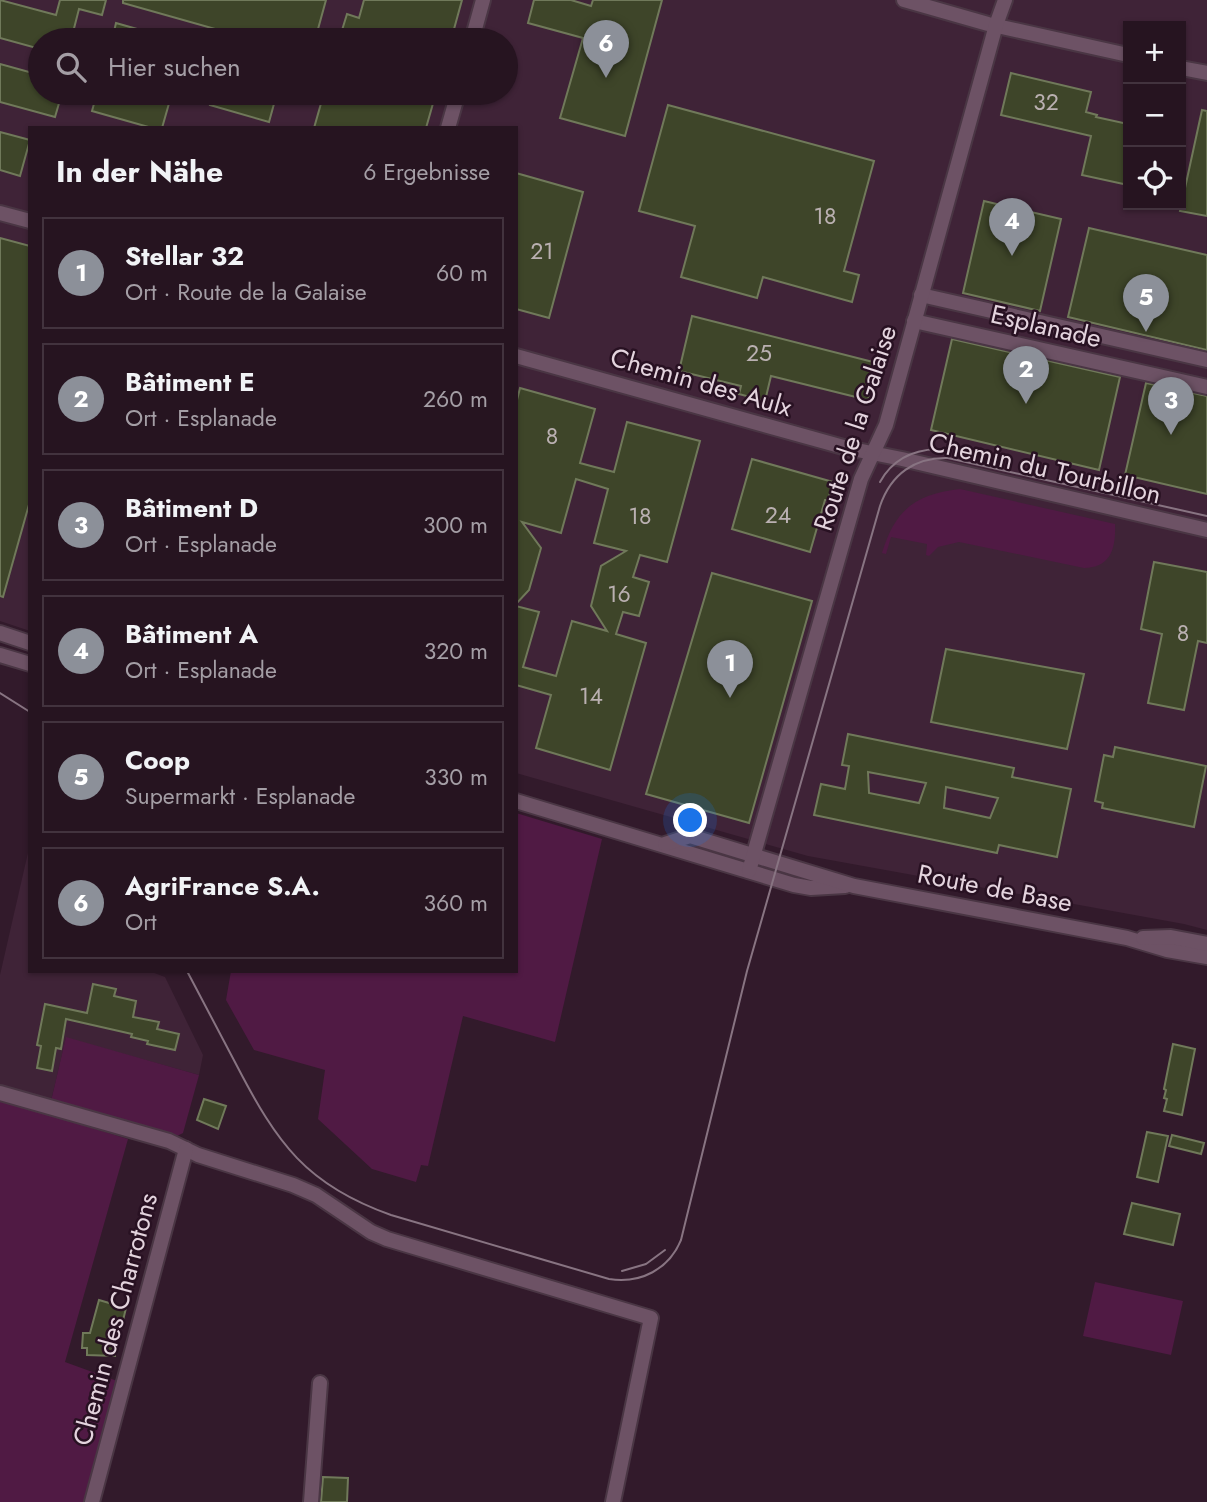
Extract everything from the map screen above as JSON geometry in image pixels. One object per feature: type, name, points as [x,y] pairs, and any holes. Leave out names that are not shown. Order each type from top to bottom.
[{"type":"street","points":[[475,28],[483,0]]},
{"type":"street","points":[[904,0],[996,25],[1123,54]]},
{"type":"street","name":"Route de la Galaise","points":[[749,871],[862,479],[886,425],[1005,0]]},
{"type":"street","points":[[1186,69],[1207,73]]},
{"type":"street","points":[[449,126],[454,105]]},
{"type":"street","points":[[0,213],[28,220]]},
{"type":"street","name":"Esplanade","points":[[922,295],[1207,360]]},
{"type":"street","name":"Esplanade","points":[[914,321],[1207,387]]},
{"type":"street","name":"Chemin des Aulx","points":[[518,357],[872,453]]},
{"type":"street","name":"Chemin du Tourbillon","points":[[872,453],[1207,530]]},
{"type":"street","points":[[0,633],[28,642]]},
{"type":"street","points":[[0,655],[28,663]]},
{"type":"street","name":"Route de Base","points":[[518,802],[811,888],[854,886]]},
{"type":"street","name":"Route de Base","points":[[665,844],[690,836],[854,886],[1127,938],[1207,957]]},
{"type":"street","name":"Route de Base","points":[[1127,938],[1171,937],[1207,944]]},
{"type":"street","points":[[0,1093],[169,1141],[198,1155],[293,1185],[316,1195],[371,1232],[387,1239],[651,1318],[613,1502]]},
{"type":"street","name":"Chemin des Charrotons","points":[[92,1502],[186,1149]]},
{"type":"street","points":[[311,1502],[320,1383]]},
{"type":"shaded area","points":[[0,0],[1207,0],[1207,930],[808,856],[518,774],[518,126],[28,126],[28,630],[0,621]]},
{"type":"shaded area","points":[[960,489],[1115,524],[1113,548],[1106,560],[1093,567],[1084,568],[959,542],[938,547],[929,556],[926,555],[927,544],[891,537],[886,554],[882,553],[893,526],[909,507],[931,495]]},
{"type":"shaded area","points":[[518,814],[602,839],[555,1042],[463,1016],[428,1166],[421,1165],[416,1182],[372,1169],[318,1119],[325,1070],[254,1050],[226,1000],[231,973],[518,973]]},
{"type":"shaded area","points":[[28,853],[28,973],[154,973],[165,977],[203,1055],[199,1075],[66,1038],[51,1101],[0,1086],[0,975]]},
{"type":"shaded area","points":[[66,1037],[199,1075],[183,1133],[177,1136],[51,1101]]},
{"type":"shaded area","points":[[0,1100],[128,1139],[65,1362],[120,1382],[87,1502],[0,1502]]},
{"type":"shaded area","points":[[1095,1282],[1183,1301],[1171,1355],[1083,1336]]},
{"type":"building","points":[[0,0],[56,15],[60,0],[106,0],[102,15],[79,9],[74,28],[28,28],[28,46],[0,38]]},
{"type":"building","points":[[123,0],[326,0],[318,28],[212,28],[123,3]]},
{"type":"building","points":[[364,0],[462,0],[454,28],[343,28],[347,14],[359,18]]},
{"type":"building","points":[[534,0],[571,0],[591,6],[593,0],[662,0],[625,136],[560,118],[583,38],[528,23]]},
{"type":"building","points":[[116,23],[134,28],[115,28]]},
{"type":"building","points":[[0,64],[28,72],[28,105],[58,105],[55,117],[0,102]]},
{"type":"building","points":[[1011,73],[1091,92],[1086,112],[1123,123],[1123,184],[1082,175],[1091,136],[1001,115]]},
{"type":"building","points":[[94,105],[169,105],[163,126],[145,126],[92,111]]},
{"type":"building","points":[[210,105],[274,105],[269,122]]},
{"type":"building","points":[[321,105],[433,105],[427,126],[315,126]]},
{"type":"building","points":[[668,105],[874,161],[844,271],[859,275],[852,302],[763,277],[757,298],[681,277],[695,226],[639,211]]},
{"type":"building","points":[[1202,110],[1207,111],[1207,216],[1180,211],[1186,210],[1186,183]]},
{"type":"building","points":[[0,132],[28,139],[20,176],[0,170]]},
{"type":"building","points":[[518,174],[583,192],[549,318],[518,310]]},
{"type":"building","points":[[984,201],[1061,219],[1040,311],[963,293]]},
{"type":"building","points":[[1089,228],[1207,255],[1207,350],[1068,317]]},
{"type":"building","points":[[0,238],[28,245],[28,508],[3,597],[0,596]]},
{"type":"building","points":[[692,316],[877,363],[868,400],[771,376],[765,401],[739,394],[741,386],[679,371]]},
{"type":"building","points":[[952,339],[1120,377],[1099,470],[931,430]]},
{"type":"building","points":[[1146,383],[1207,396],[1207,494],[1125,475]]},
{"type":"building","points":[[520,388],[595,409],[580,463],[614,472],[627,422],[700,441],[667,562],[640,555],[633,577],[649,582],[639,616],[623,612],[616,634],[646,643],[610,770],[536,748],[551,695],[518,686],[518,607],[539,612],[523,667],[556,676],[572,621],[607,631],[591,606],[601,566],[626,551],[594,543],[608,489],[576,479],[561,533],[522,522],[541,548],[529,590],[518,602]]},
{"type":"building","points":[[752,459],[833,482],[810,552],[732,529]]},
{"type":"building","points":[[1154,562],[1207,572],[1207,643],[1198,641],[1184,710],[1148,703],[1162,634],[1141,629]]},
{"type":"building","points":[[712,573],[812,601],[749,823],[646,794]]},
{"type":"building","points":[[946,649],[1084,674],[1067,749],[931,722]]},
{"type":"building","points":[[848,734],[1014,768],[1012,777],[1071,789],[1057,857],[999,845],[997,853],[814,815],[821,784],[845,789],[849,766],[842,765]],"holes":[[[868,772],[926,783],[919,803],[869,793]],[[946,787],[998,798],[990,818],[944,808]]]},
{"type":"building","points":[[1115,747],[1206,766],[1194,827],[1102,808],[1103,803],[1095,801],[1104,755],[1113,757]]},
{"type":"building","points":[[93,984],[116,989],[114,996],[136,1001],[133,1017],[159,1022],[157,1029],[179,1034],[175,1050],[147,1044],[148,1041],[131,1037],[132,1034],[66,1019],[61,1049],[56,1048],[52,1071],[37,1068],[41,1046],[37,1045],[45,1004],[87,1013]]},
{"type":"building","points":[[1173,1044],[1195,1049],[1182,1115],[1164,1111],[1167,1099],[1164,1098],[1164,1089]]},
{"type":"building","points":[[204,1099],[226,1106],[218,1129],[197,1120]]},
{"type":"building","points":[[1147,1132],[1168,1136],[1158,1182],[1137,1177]]},
{"type":"building","points":[[1172,1135],[1204,1143],[1201,1154],[1169,1146]]},
{"type":"building","points":[[1132,1203],[1180,1214],[1173,1245],[1124,1234]]},
{"type":"building","points":[[99,1300],[126,1308],[121,1329],[116,1327],[115,1356],[87,1355],[87,1348],[82,1348],[83,1333],[90,1333]]},
{"type":"building","points":[[323,1477],[348,1478],[347,1502],[321,1502]]},
{"type":"tram line","points":[[880,482],[897,462],[920,451],[937,449]]},
{"type":"tram line","points":[[188,973],[266,1118],[297,1158],[337,1190],[391,1215],[609,1279],[643,1277],[669,1259],[681,1240],[747,971],[880,506],[891,485],[898,476],[915,464],[936,458],[948,458],[1207,516]]},
{"type":"tram line","points":[[0,693],[28,711]]},
{"type":"tram line","points":[[622,1271],[646,1264],[665,1250]]},
{"type":"place","name":"AgriFrance S.A.","points":[[606,78]]},
{"type":"place","name":"Bâtiment A","points":[[1012,256]]},
{"type":"place","name":"Coop","points":[[1146,332]]},
{"type":"place","name":"Bâtiment E","points":[[1026,404]]},
{"type":"place","name":"Bâtiment D","points":[[1171,435]]},
{"type":"place","name":"Stellar 32","points":[[730,698]]}]
